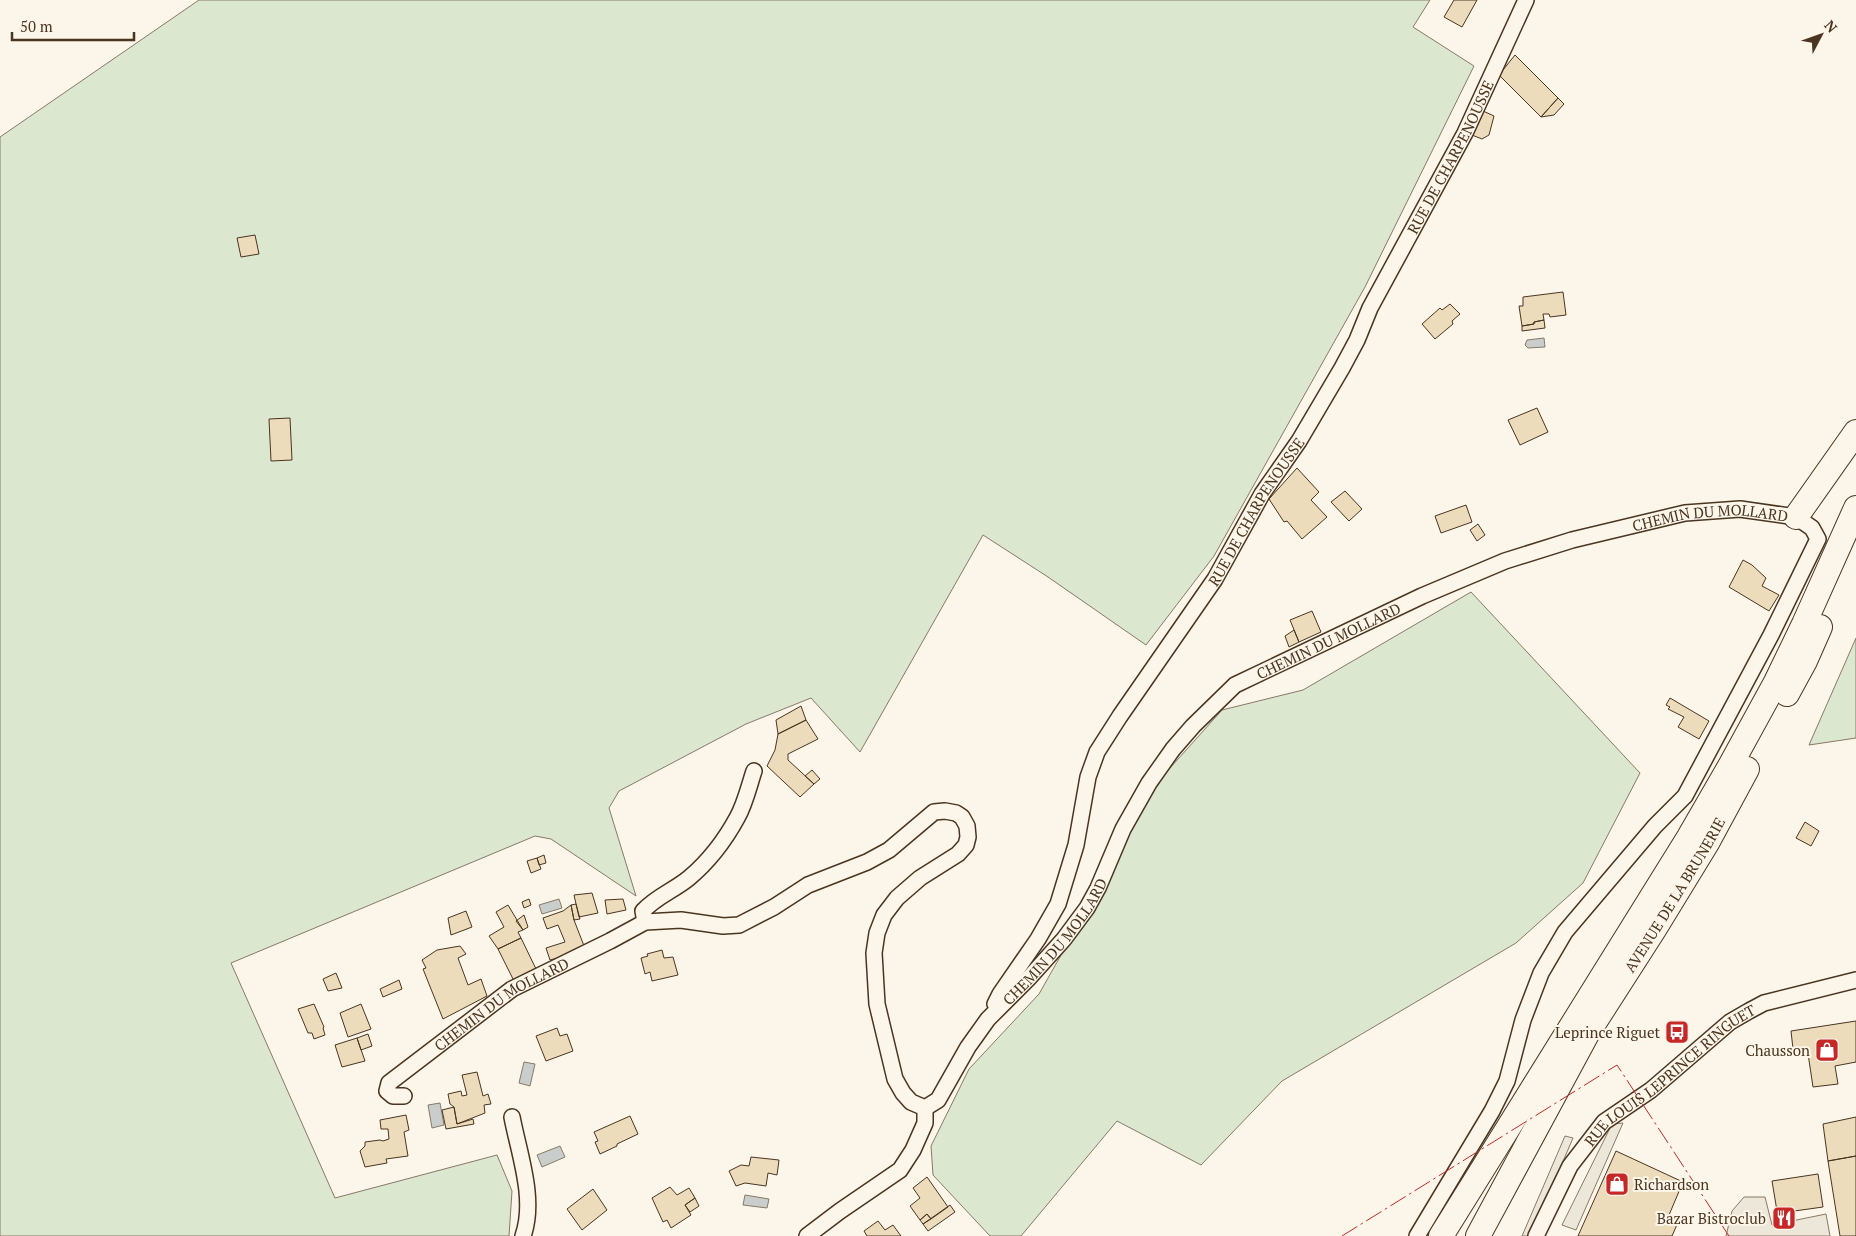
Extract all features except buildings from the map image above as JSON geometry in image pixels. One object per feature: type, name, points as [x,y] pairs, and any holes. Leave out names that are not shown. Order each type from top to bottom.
[{"type":"main road","points":[[1796,517],[1856,432]]},
{"type":"main road","points":[[1441,1236],[1689,837],[1730,766],[1780,674],[1856,508]]},
{"type":"main road","name":"AVENUE DE LA BRUNERIE","points":[[1478,1236],[1587,1034],[1707,843],[1804,662],[1856,546]]},
{"type":"main road","points":[[1448,1236],[1499,1171],[1587,1034]]},
{"type":"street","name":"RUE DE CHARPENOUSSE","points":[[988,1019],[1000,994],[1038,939],[1058,904],[1076,845],[1088,777],[1097,752],[1215,579],[1262,494],[1299,441],[1342,368],[1374,300],[1465,133],[1526,0]]},
{"type":"street","name":"CHEMIN DU MOLLARD","points":[[404,1096],[393,1096],[387,1091],[389,1083],[512,989],[645,922],[681,920],[723,926],[739,925],[808,885],[866,862],[889,850],[934,812],[944,811],[956,813],[962,817],[967,826],[968,837],[966,846],[958,854],[920,878],[897,898],[884,915],[877,933],[874,953],[877,1004],[895,1079],[911,1102],[926,1108],[938,1100],[968,1047],[988,1019],[1064,939],[1087,908],[1098,888],[1123,829],[1149,783],[1173,749],[1193,726],[1236,685],[1422,596],[1505,561],[1564,543],[1685,513],[1740,509],[1796,517],[1812,528],[1818,539],[1771,635],[1685,796],[1655,826],[1560,940],[1541,973],[1524,1020],[1506,1081],[1492,1111],[1417,1236]]},
{"type":"street","points":[[645,922],[643,911],[653,900],[688,878],[703,865],[722,842],[738,816],[754,771]]},
{"type":"street","name":"RUE LOUIS LEPRINCE RINGUET","points":[[1536,1236],[1570,1166],[1604,1122],[1651,1090],[1730,1022],[1749,1011],[1764,1003],[1856,980]]},
{"type":"street","points":[[807,1236],[900,1170],[913,1150],[925,1123],[926,1108]]},
{"type":"street","points":[[512,1117],[526,1184],[528,1206],[523,1236]]},
{"type":"green space","points":[[199,0],[1430,0],[1413,27],[1474,66],[1365,287],[1214,556],[1146,645],[1048,577],[983,535],[860,752],[811,698],[746,724],[619,791],[609,808],[636,896],[551,839],[535,836],[231,963],[335,1198],[497,1155],[512,1191],[509,1236],[0,1236],[0,137]]},
{"type":"green space","points":[[1471,592],[1640,773],[1583,883],[1516,943],[1282,1081],[1201,1165],[1117,1121],[1021,1236],[990,1236],[933,1175],[931,1146],[969,1069],[1039,994],[1161,778],[1222,710],[1303,690]]},
{"type":"green space","points":[[1856,638],[1856,738],[1809,745]]},
{"type":"shaded area","points":[[1544,338],[1545,347],[1528,348],[1525,345],[1527,340]]},
{"type":"shaded area","points":[[559,899],[562,908],[542,914],[539,905]]},
{"type":"shaded area","points":[[524,1062],[535,1064],[530,1086],[519,1083]]},
{"type":"shaded area","points":[[440,1103],[444,1125],[432,1128],[428,1105]]},
{"type":"shaded area","points":[[1623,1123],[1576,1230],[1562,1225],[1612,1124]]},
{"type":"shaded area","points":[[1565,1136],[1573,1138],[1531,1236],[1522,1236]]},
{"type":"shaded area","points":[[560,1146],[565,1157],[542,1167],[537,1155]]},
{"type":"shaded area","points":[[745,1195],[769,1199],[767,1208],[743,1205]]},
{"type":"shaded area","points":[[1744,1197],[1765,1197],[1772,1225],[1826,1214],[1830,1236],[1726,1236],[1732,1211]]},
{"type":"power","points":[[1342,1236],[1617,1065],[1729,1236]]},
{"type":"place","name":"Leprince Riguet","points":[[1677,1032]]},
{"type":"place","name":"Chausson","points":[[1827,1050]]},
{"type":"place","name":"Richardson","points":[[1617,1184]]},
{"type":"place","name":"Bazar Bistroclub","points":[[1784,1218]]}]
